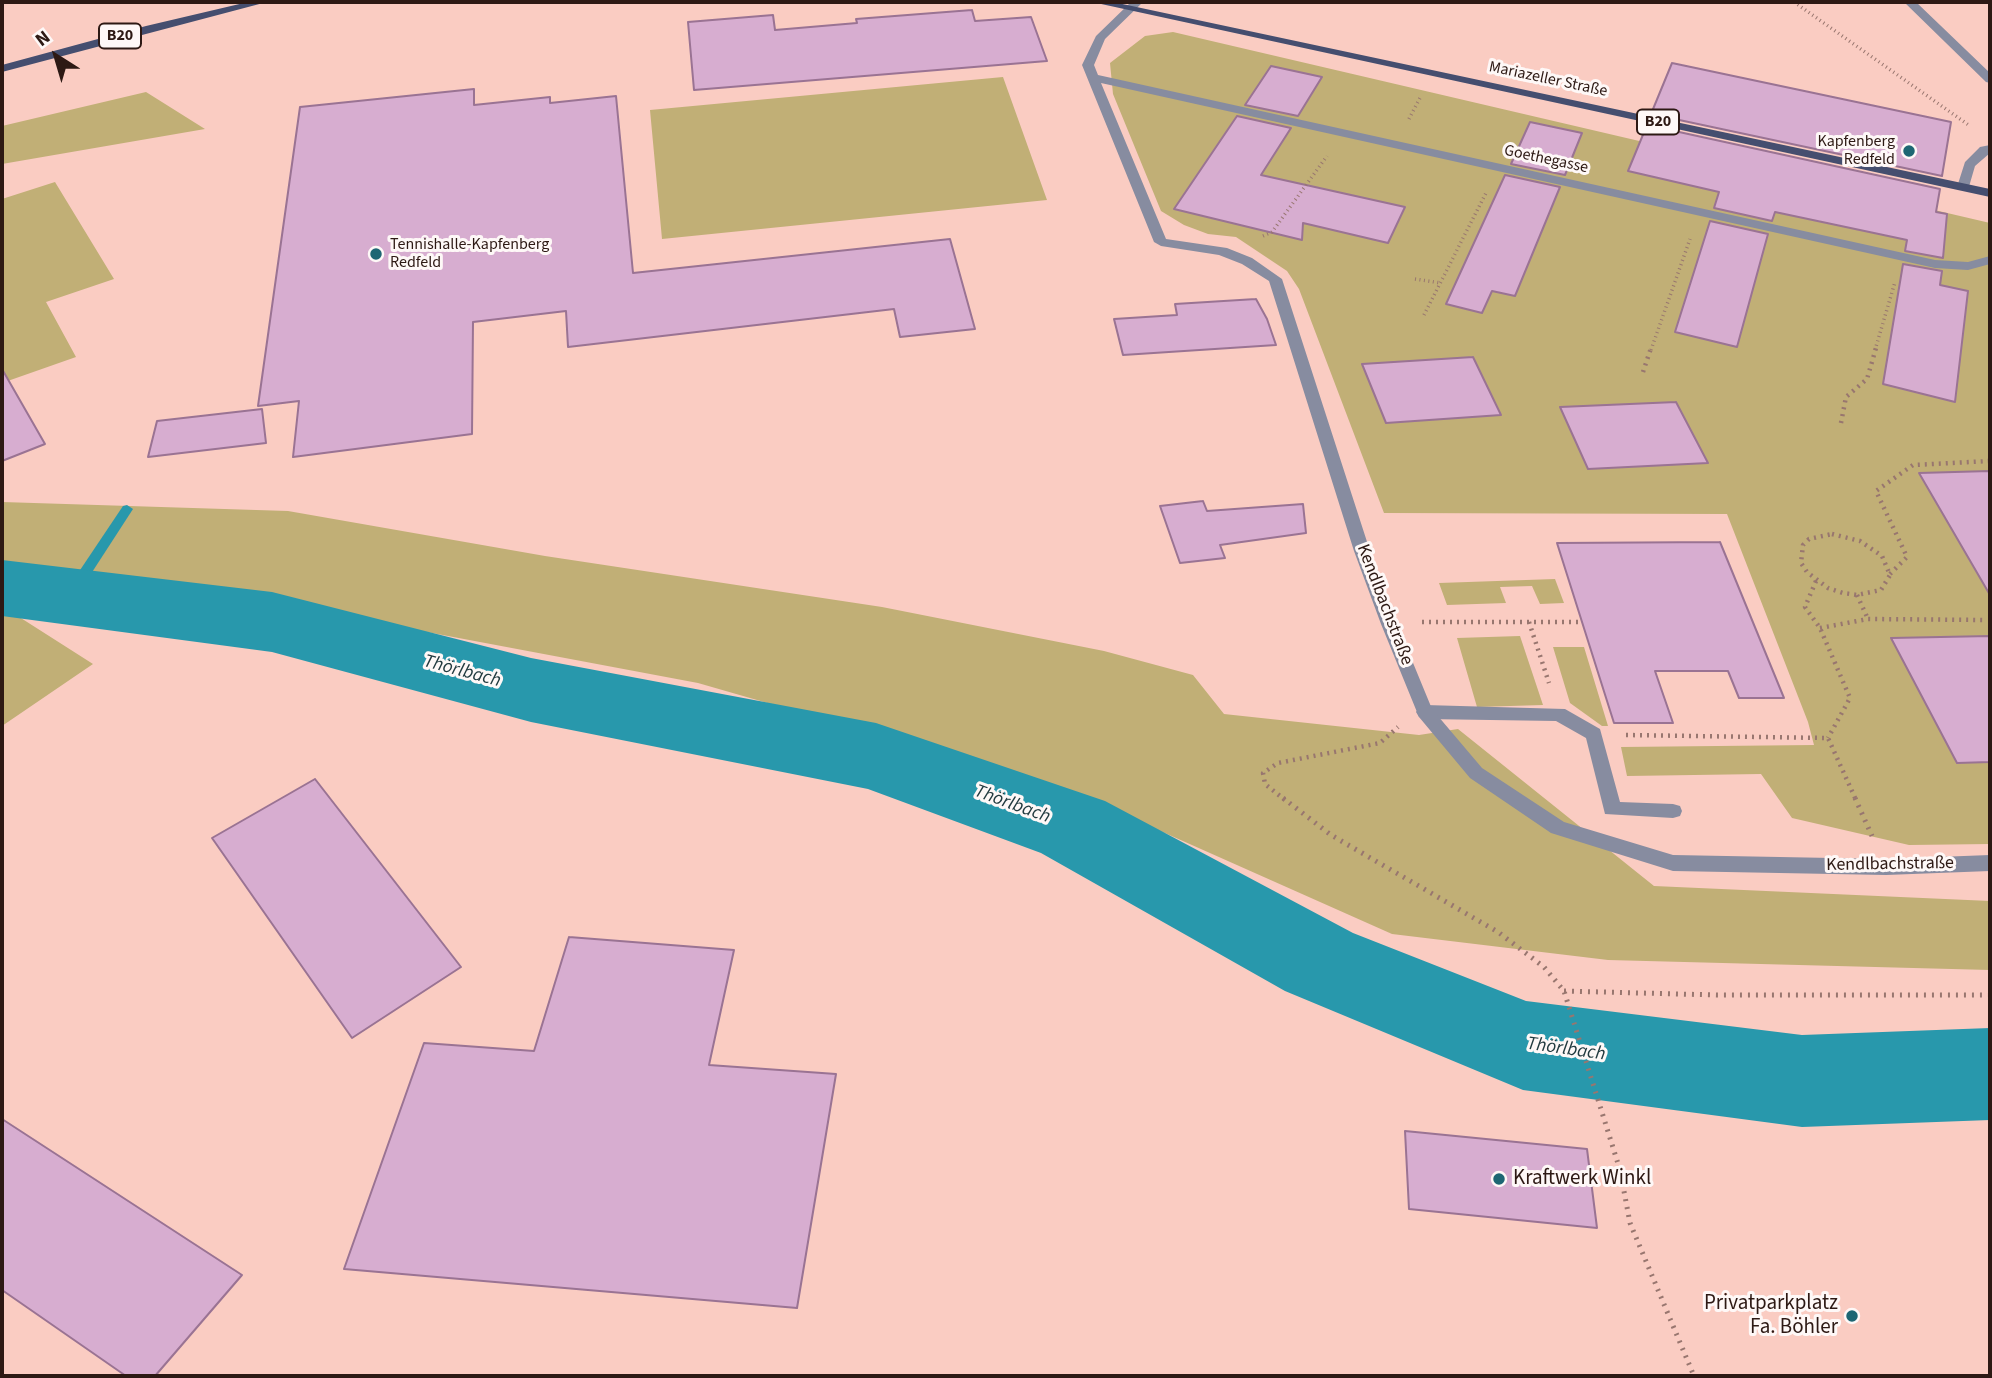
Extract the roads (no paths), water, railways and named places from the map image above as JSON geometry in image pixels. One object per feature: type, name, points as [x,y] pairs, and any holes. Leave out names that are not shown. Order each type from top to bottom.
[{"type":"main road","name":"B20","points":[[2,69],[238,4],[261,2]]},
{"type":"main road","name":"Mariazeller Straße","points":[[1098,2],[1134,5],[1433,74],[1990,193]]},
{"type":"street","points":[[1910,2],[1990,79]]},
{"type":"street","name":"Kendlbachstraße","points":[[1134,5],[1100,38],[1088,65],[1161,242],[1222,251],[1247,261],[1275,278],[1389,624],[1425,712],[1476,773],[1558,828],[1673,863],[1886,867],[1990,863]]},
{"type":"street","points":[[1976,65],[1990,64]]},
{"type":"street","name":"Goethegasse","points":[[1094,78],[1935,264],[1968,266],[1990,260]]},
{"type":"street","points":[[1963,187],[1969,165],[1984,150],[1990,149]]},
{"type":"street","points":[[1425,712],[1559,714],[1594,734],[1612,809],[1673,811]]},
{"type":"waterway","points":[[69,597],[127,509]]},
{"type":"waterway","name":"Thörlbach","points":[[2,588],[272,622],[531,690],[876,757],[1073,827],[1319,962],[1523,1045],[1802,1081],[1990,1074]]},
{"type":"place","name":"Kapfenberg Redfeld","points":[[1909,151]]},
{"type":"place","name":"Tennishalle-Kapfenberg Redfeld","points":[[376,254]]},
{"type":"place","name":"Kraftwerk Winkl","points":[[1499,1179]]},
{"type":"place","name":"Privatparkplatz Fa. Böhler","points":[[1852,1316]]}]
